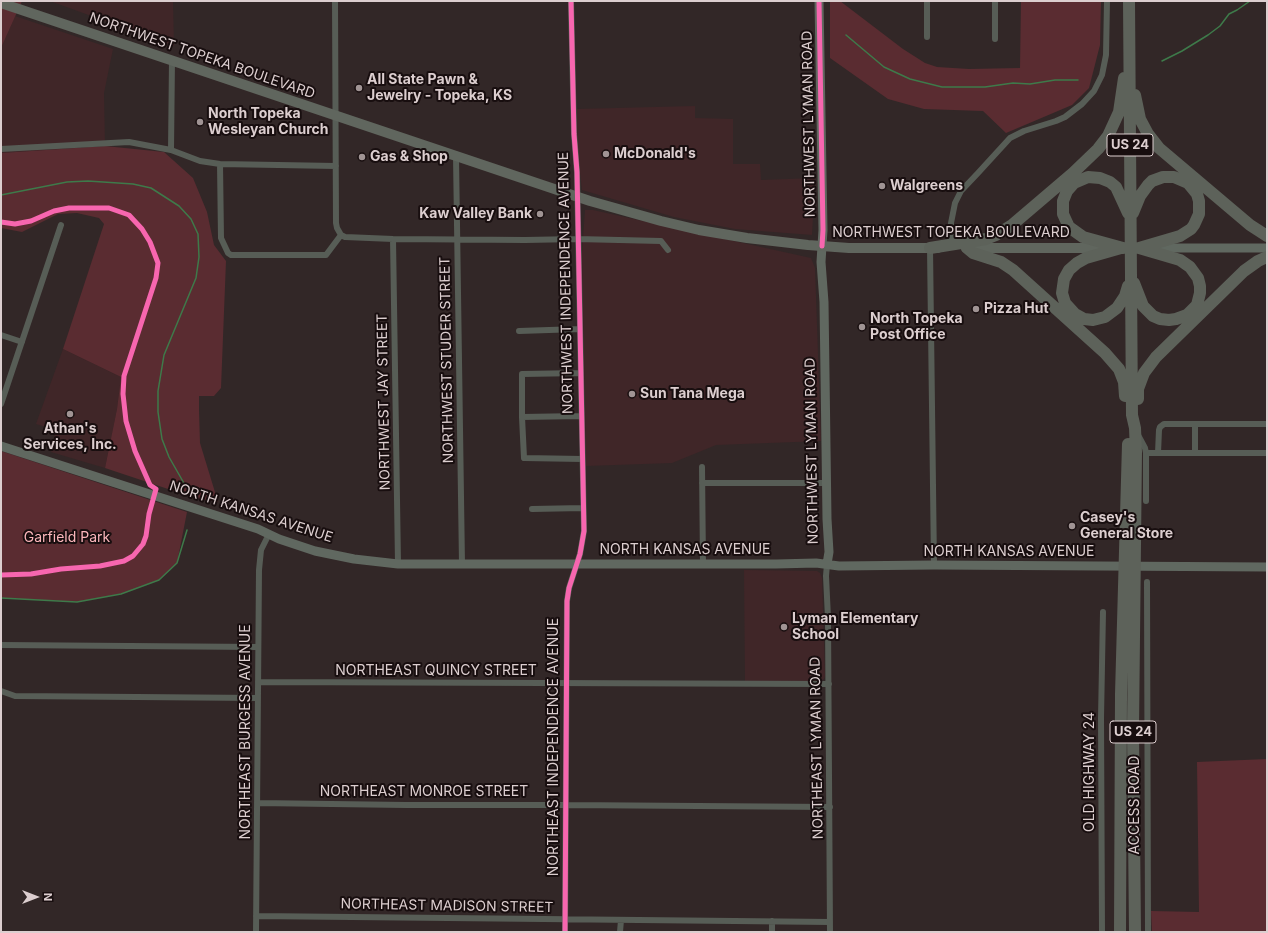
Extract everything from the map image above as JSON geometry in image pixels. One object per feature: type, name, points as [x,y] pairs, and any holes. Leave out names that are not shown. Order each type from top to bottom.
[{"type":"highway","name":"US 24","points":[[1129,1],[1132,423],[1130,566],[1134,730],[1135,932]]},
{"type":"highway","points":[[930,248],[952,246],[986,239],[1007,228],[1073,173],[1098,149],[1108,136],[1119,112],[1122,86],[1130,56]]},
{"type":"highway","points":[[1130,70],[1140,119],[1153,142],[1250,225],[1267,236]]},
{"type":"highway","points":[[1131,220],[1143,190],[1157,178],[1169,176],[1179,178],[1188,183],[1197,194],[1199,201],[1199,214],[1191,229],[1180,236],[1139,248]]},
{"type":"highway","points":[[1123,248],[1083,237],[1069,227],[1062,214],[1064,196],[1070,186],[1078,180],[1088,177],[1100,178],[1110,182],[1116,187],[1131,220]]},
{"type":"highway","points":[[967,248],[972,253],[1001,262],[1013,270],[1112,360],[1119,369],[1124,382],[1132,423]]},
{"type":"highway","points":[[1123,248],[1086,258],[1077,263],[1069,270],[1064,279],[1062,286],[1063,296],[1069,309],[1075,314],[1084,319],[1098,319],[1111,313],[1121,303],[1125,296],[1131,277]]},
{"type":"highway","points":[[1131,277],[1143,306],[1153,316],[1160,319],[1169,320],[1183,317],[1197,304],[1200,286],[1195,272],[1190,267],[1180,260],[1139,248]]},
{"type":"highway","points":[[1132,423],[1138,389],[1144,373],[1149,365],[1244,271],[1258,261],[1267,257]]},
{"type":"highway","name":"US 24","points":[[1120,932],[1120,712],[1130,566]]},
{"type":"main road","name":"NORTHWEST LYMAN ROAD","points":[[819,1],[823,230],[821,262],[824,302],[826,483],[829,552],[827,564]]},
{"type":"main road","name":"NORTHWEST TOPEKA BOULEVARD","points":[[1,3],[456,156],[577,196],[657,220],[699,230],[747,238],[822,246],[849,248],[930,248]]},
{"type":"main road","name":"NORTHWEST TOPEKA BOULEVARD","points":[[952,246],[967,248],[1267,248]]},
{"type":"main road","name":"NORTH KANSAS AVENUE","points":[[1,446],[250,526],[315,551],[354,559],[398,564],[816,563],[839,566],[934,565],[1267,567]]},
{"type":"street","points":[[335,1],[336,223],[341,235],[345,237],[393,239],[577,239],[661,241],[668,250]]},
{"type":"street","name":"NORTHWEST INDEPENDENCE AVENUE","points":[[571,1],[577,196],[583,508],[583,538],[576,564]]},
{"type":"street","points":[[927,1],[927,37]]},
{"type":"street","points":[[995,1],[995,39]]},
{"type":"street","points":[[952,246],[951,223],[959,195],[1006,142],[1015,135],[1056,121],[1073,112],[1094,91],[1102,75],[1106,55],[1107,1]]},
{"type":"street","points":[[171,150],[172,60]]},
{"type":"street","points":[[1,149],[122,142],[171,150],[200,161],[220,164],[336,166]]},
{"type":"street","name":"NORTHWEST STUDER STREET","points":[[456,156],[462,564]]},
{"type":"street","points":[[220,164],[221,238],[228,253],[231,255],[326,255],[341,235]]},
{"type":"street","points":[[1,404],[61,225]]},
{"type":"street","name":"NORTHWEST JAY STREET","points":[[393,239],[398,564]]},
{"type":"street","points":[[930,248],[934,565]]},
{"type":"street","points":[[519,331],[579,329]]},
{"type":"street","points":[[1,335],[22,342]]},
{"type":"street","points":[[580,373],[522,374],[522,417],[524,458],[582,459]]},
{"type":"street","points":[[522,417],[581,416]]},
{"type":"street","points":[[1132,423],[1145,448],[1146,453],[1146,501]]},
{"type":"street","points":[[1158,453],[1159,430],[1162,425],[1166,423],[1267,424]]},
{"type":"street","points":[[1195,424],[1195,453]]},
{"type":"street","points":[[1146,453],[1267,453]]},
{"type":"street","points":[[702,468],[703,564]]},
{"type":"street","points":[[702,483],[826,483]]},
{"type":"street","points":[[532,508],[583,508]]},
{"type":"street","name":"NORTHEAST BURGESS AVENUE","points":[[256,932],[259,562],[261,550],[269,534]]},
{"type":"street","name":"NORTHEAST INDEPENDENCE AVENUE","points":[[566,932],[567,601],[576,564]]},
{"type":"street","name":"NORTHEAST LYMAN ROAD","points":[[827,564],[830,932]]},
{"type":"street","name":"ACCESS ROAD","points":[[1147,582],[1148,932]]},
{"type":"street","name":"OLD HIGHWAY 24","points":[[1102,932],[1101,718],[1103,612]]},
{"type":"street","points":[[1,645],[258,647]]},
{"type":"street","name":"NORTHEAST QUINCY STREET","points":[[258,682],[829,684]]},
{"type":"street","points":[[1,692],[15,696],[258,698]]},
{"type":"street","name":"NORTHEAST MONROE STREET","points":[[257,803],[830,807]]},
{"type":"street","name":"NORTHEAST MADISON STREET","points":[[256,916],[830,922]]},
{"type":"street","points":[[620,932],[621,920]]},
{"type":"street","points":[[772,921],[772,932]]},
{"type":"shaded area","points":[[50,1],[173,1],[174,46]]},
{"type":"shaded area","points":[[15,16],[113,49],[104,93],[105,146],[1,153],[1,48]]},
{"type":"shaded area","points":[[695,106],[695,118],[733,119],[733,164],[760,164],[761,180],[815,178],[812,235],[735,229],[674,217],[582,190],[577,148],[577,109]]},
{"type":"shaded area","points":[[585,210],[593,210],[811,258],[815,268],[821,441],[716,445],[672,463],[586,466],[582,253]]},
{"type":"shaded area","points":[[63,349],[121,377],[117,409],[105,468],[51,452],[56,430],[36,424]]},
{"type":"shaded area","name":"Lyman Elementary School","points":[[744,570],[817,571],[820,573],[822,578],[824,679],[820,681],[745,681]]},
{"type":"green space","points":[[1,1],[22,1],[1,48]]},
{"type":"green space","points":[[830,1],[840,1],[903,49],[925,63],[937,67],[969,69],[1020,68],[1021,1],[1101,1],[1100,45],[1089,88],[1072,105],[1006,133],[983,111],[924,109],[888,99],[830,58]]},
{"type":"green space","points":[[105,146],[164,152],[193,178],[207,212],[214,245],[226,261],[221,388],[214,396],[199,396],[200,443],[218,502],[195,498],[105,468],[117,409],[121,377],[63,349],[104,224],[99,218],[77,213],[58,214],[22,232],[1,228],[1,153]]},
{"type":"green space","name":"Garfield Park","points":[[1,451],[187,512],[177,563],[159,580],[121,594],[77,602],[1,598]]},
{"type":"green space","points":[[1267,759],[1267,932],[1152,932],[1151,911],[1199,912],[1197,762]]},
{"type":"waterway","points":[[1162,61],[1208,35],[1220,26],[1229,14],[1250,1]]},
{"type":"waterway","points":[[846,35],[884,67],[910,79],[942,87],[985,87],[1013,83],[1030,84],[1055,80],[1078,80]]},
{"type":"waterway","points":[[1,195],[67,182],[88,181],[133,184],[151,188],[179,206],[191,219],[198,234],[199,257],[196,278],[164,355],[158,391],[158,412],[162,439],[169,457],[185,485]]},
{"type":"waterway","points":[[1,598],[77,602],[121,594],[159,580],[177,563],[187,530]]},
{"type":"cycle path","points":[[565,932],[567,601],[569,588],[580,554],[584,531],[577,172],[574,134],[571,1]]},
{"type":"cycle path","points":[[819,1],[822,246]]},
{"type":"cycle path","points":[[1,222],[15,224],[31,221],[54,211],[69,208],[109,208],[129,215],[142,229],[150,242],[158,263],[156,278],[124,376],[123,394],[126,421],[135,451],[150,485],[156,489],[143,544],[133,556],[124,561],[100,566],[61,569],[31,574],[1,575]]},
{"type":"place","name":"All State Pawn & Jewelry - Topeka, KS","points":[[359,88]]},
{"type":"place","name":"North Topeka Wesleyan Church","points":[[200,122]]},
{"type":"place","name":"McDonald's","points":[[606,154]]},
{"type":"place","name":"Gas & Shop","points":[[362,157]]},
{"type":"place","name":"Walgreens","points":[[882,186]]},
{"type":"place","name":"Kaw Valley Bank","points":[[540,214]]},
{"type":"place","name":"Pizza Hut","points":[[976,309]]},
{"type":"place","name":"North Topeka Post Office","points":[[862,327]]},
{"type":"place","name":"Sun Tana Mega","points":[[632,394]]},
{"type":"place","name":"Athan's Services, Inc.","points":[[70,414]]},
{"type":"place","name":"Casey's General Store","points":[[1072,526]]},
{"type":"place","name":"Lyman Elementary School","points":[[784,627]]}]
